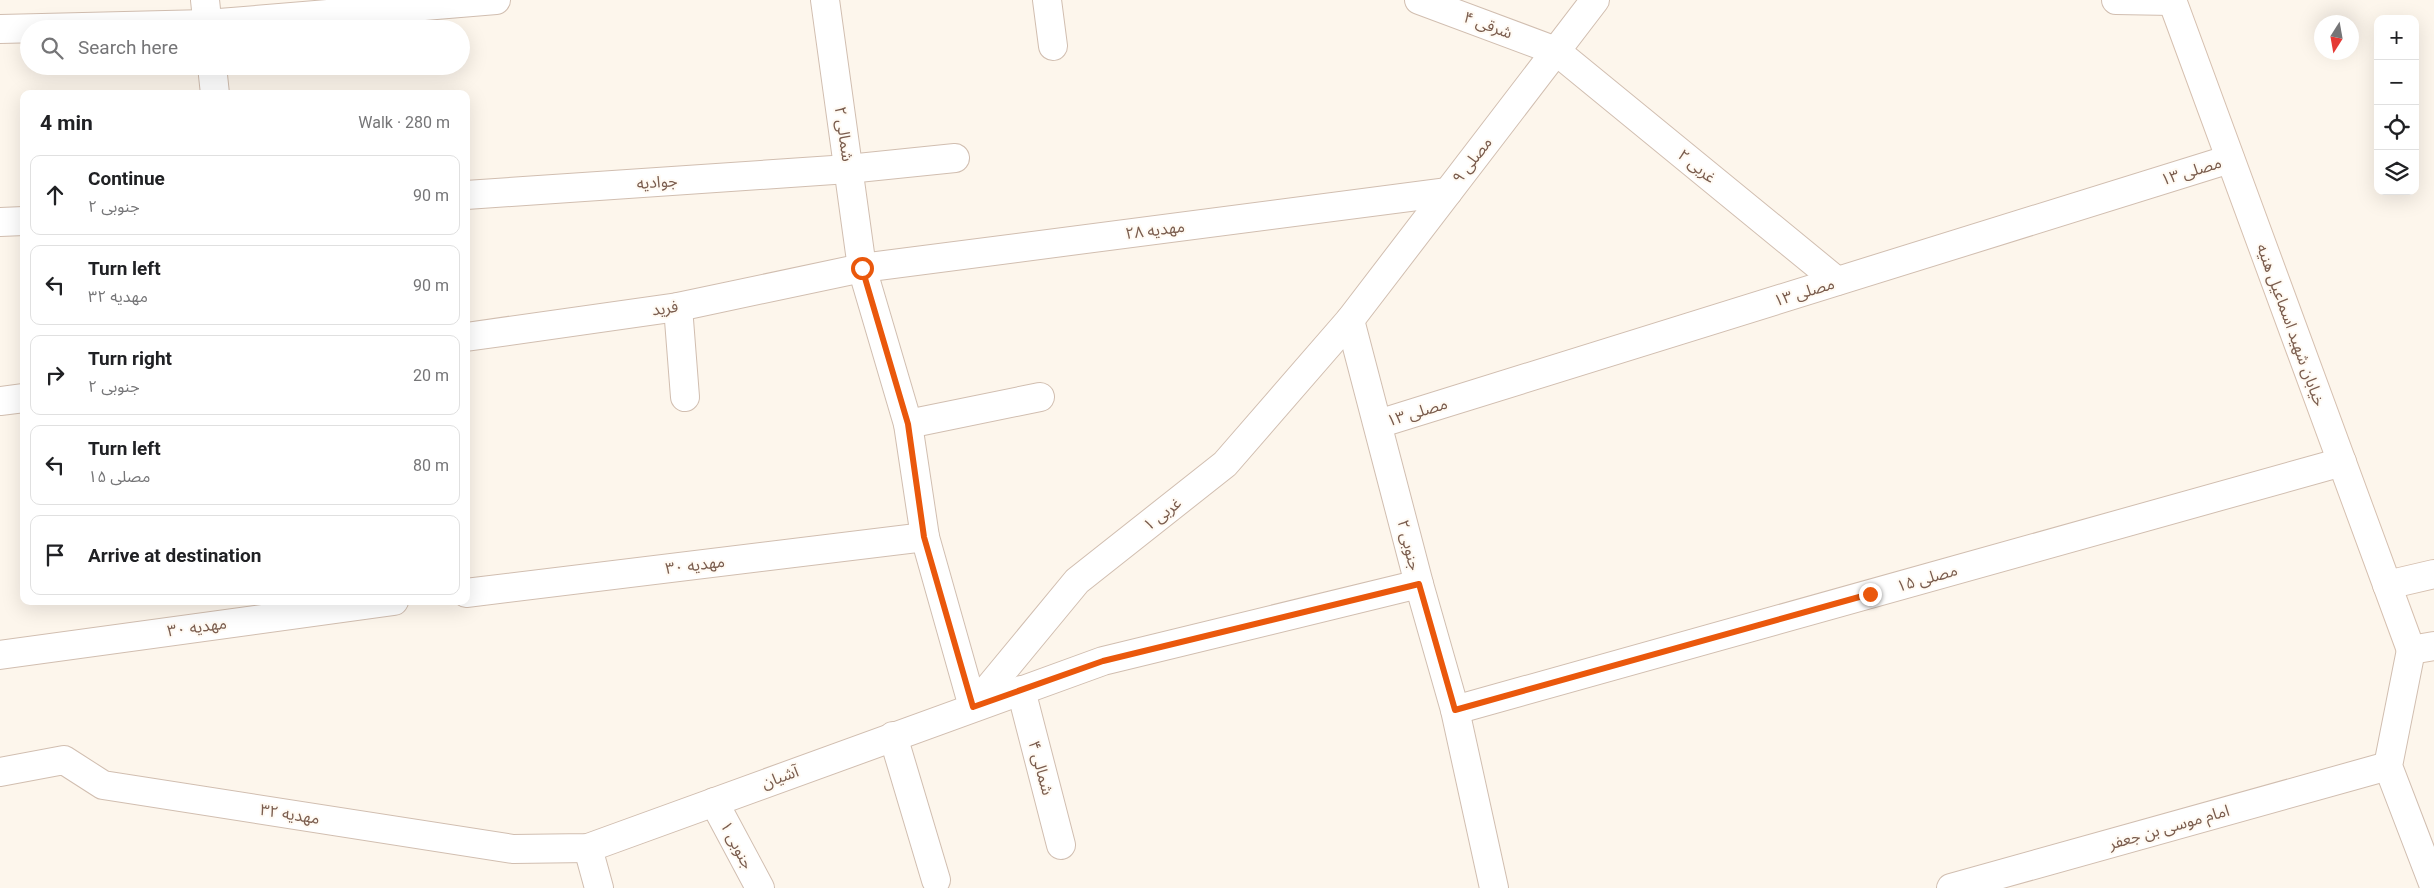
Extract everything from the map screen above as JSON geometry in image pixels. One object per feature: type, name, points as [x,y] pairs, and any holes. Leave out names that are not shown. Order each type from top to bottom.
[{"type":"street","points":[[155,20],[496,0]]},
{"type":"street","name":"۲ شمالی","points":[[825,0],[862,268],[908,424],[924,537],[973,707]]},
{"type":"street","points":[[1048,0],[1052,46]]},
{"type":"street","name":"۴ شرقی","points":[[1419,0],[1556,51]]},
{"type":"street","name":"مصلی ۹","points":[[1350,320],[1595,0]]},
{"type":"street","points":[[2116,0],[2172,1]]},
{"type":"street","name":"خیابان شهید اسماعیل هنیه","points":[[2172,1],[2387,585],[2422,648]]},
{"type":"street","points":[[0,29],[20,28]]},
{"type":"street","name":"۲ غربی","points":[[1556,51],[1837,281]]},
{"type":"street","points":[[213,75],[215,90]]},
{"type":"street","name":"جوادیه","points":[[470,195],[848,169],[955,158]]},
{"type":"street","name":"مصلی ۱۳","points":[[1378,424],[2230,159]]},
{"type":"street","name":"مهدیه ۲۸","points":[[862,268],[1448,192]]},
{"type":"street","points":[[0,222],[20,221]]},
{"type":"street","name":"فرید","points":[[470,336],[678,307],[862,268]]},
{"type":"street","points":[[678,307],[686,397]]},
{"type":"street","name":"جنوبی ۲","points":[[1350,320],[1419,584],[1455,710],[1494,888]]},
{"type":"street","name":"۱ غربی","points":[[973,707],[1076,581],[1225,464],[1350,320]]},
{"type":"street","points":[[908,424],[1040,397]]},
{"type":"street","points":[[0,401],[20,398]]},
{"type":"street","name":"مصلی ۱۵","points":[[1455,710],[2342,462]]},
{"type":"street","name":"مهدیه ۳۰","points":[[470,592],[924,537]]},
{"type":"street","points":[[2387,585],[2434,574]]},
{"type":"street","points":[[973,707],[1103,661],[1419,584]]},
{"type":"street","name":"مهدیه ۳۰","points":[[0,655],[332,605]]},
{"type":"street","points":[[2422,648],[2388,766],[2434,886]]},
{"type":"street","name":"شمالی ۴","points":[[1021,690],[1061,845]]},
{"type":"street","name":"آشیان","points":[[588,848],[973,707]]},
{"type":"street","points":[[892,736],[936,880]]},
{"type":"street","name":"مهدیه ۳۲","points":[[0,772],[64,760],[103,784],[513,849],[588,848]]},
{"type":"street","name":"امام موسی بن جعفر","points":[[1951,888],[2388,766]]},
{"type":"street","name":"جنوبی ۱","points":[[714,802],[760,888]]},
{"type":"street","points":[[588,848],[599,888]]},
{"type":"route","points":[[862,268],[908,424],[924,537],[973,707],[1103,661],[1419,584],[1455,710],[1870,594]]}]
